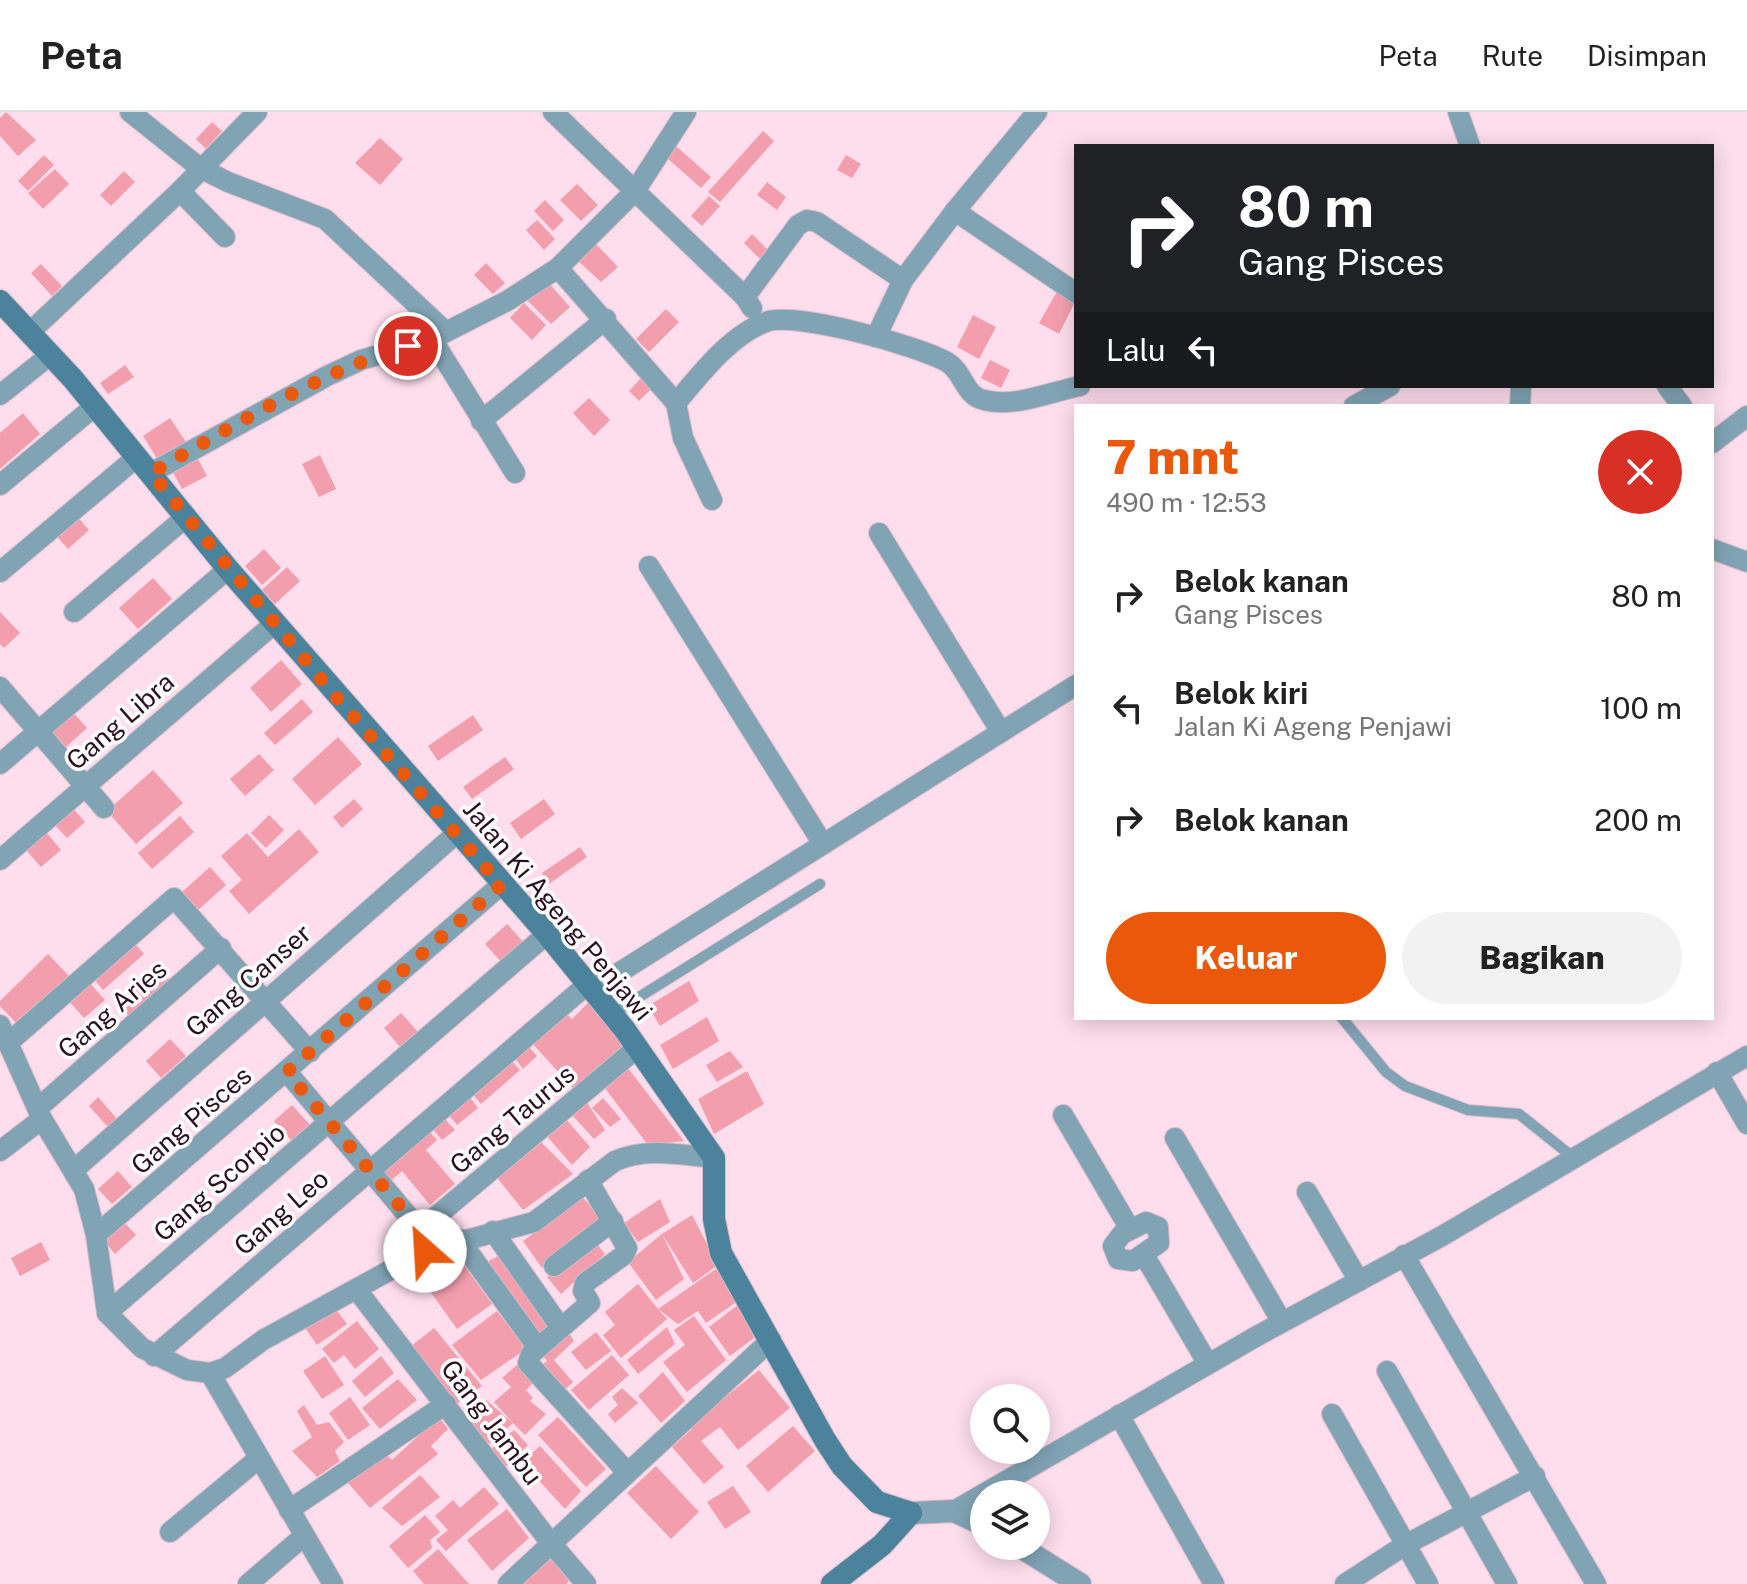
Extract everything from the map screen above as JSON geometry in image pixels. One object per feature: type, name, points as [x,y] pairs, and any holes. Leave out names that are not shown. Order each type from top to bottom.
[{"type":"main road","name":"Jalan Ki Ageng Penjawi","points":[[0,301],[95,406],[228,569],[591,986],[714,1158]]},
{"type":"main road","points":[[714,1158],[714,1219],[721,1253],[732,1278],[842,1466],[877,1502],[911,1513],[882,1545],[832,1584]]},
{"type":"street","points":[[130,112],[200,168],[325,219],[439,336],[481,421],[515,473]]},
{"type":"street","points":[[0,395],[39,344],[200,168],[257,112]]},
{"type":"street","points":[[553,112],[745,297],[762,323]]},
{"type":"street","points":[[0,572],[144,465],[361,360],[439,336],[507,301],[558,268],[635,191],[686,112]]},
{"type":"street","points":[[876,337],[903,280],[1037,112]]},
{"type":"street","points":[[1458,112],[1469,144]]},
{"type":"street","points":[[180,191],[225,237]]},
{"type":"street","points":[[955,211],[1074,292]]},
{"type":"street","points":[[745,297],[798,225],[807,220],[817,222],[903,280]]},
{"type":"street","points":[[558,268],[606,319],[676,403],[683,438],[712,500]]},
{"type":"street","points":[[676,403],[709,366],[762,323],[781,317],[876,337],[949,363],[971,394],[983,400],[1029,398],[1074,387]]},
{"type":"street","points":[[481,421],[606,319]]},
{"type":"street","points":[[1358,404],[1386,388]]},
{"type":"street","points":[[0,485],[95,406]]},
{"type":"street","points":[[1714,441],[1747,416]]},
{"type":"street","points":[[74,612],[185,518]]},
{"type":"street","points":[[879,533],[1001,732]]},
{"type":"street","points":[[1714,550],[1747,562]]},
{"type":"street","points":[[649,566],[823,844]]},
{"type":"street","points":[[0,764],[228,569]]},
{"type":"street","name":"Gang Libra","points":[[0,860],[275,623]]},
{"type":"street","name":"Gang Leo","points":[[154,1356],[591,986],[1074,686]]},
{"type":"street","points":[[0,687],[104,808]]},
{"type":"street","name":"Gang Canser","points":[[75,1169],[457,833]]},
{"type":"street","name":"Gang Pisces","points":[[96,1235],[501,885]]},
{"type":"street","points":[[310,1052],[179,901],[171,899],[4,1034],[40,1114],[75,1169],[88,1201],[107,1313],[128,1338],[154,1356],[187,1370],[210,1373],[425,1251],[459,1239],[534,1222],[588,1180],[630,1155],[644,1152],[714,1158]]},
{"type":"street","name":"Gang Scorpio","points":[[107,1313],[547,934]]},
{"type":"street","name":"Gang Aries","points":[[0,1151],[221,948]]},
{"type":"street","name":"Gang Taurus","points":[[420,1230],[637,1048]]},
{"type":"street","points":[[911,1513],[954,1511],[1282,1322],[1482,1212],[1747,1056]]},
{"type":"street","points":[[287,1072],[420,1230],[425,1251]]},
{"type":"street","points":[[1717,1072],[1747,1124]]},
{"type":"street","points":[[1063,1115],[1130,1229],[1117,1239],[1114,1252],[1126,1262],[1144,1255],[1208,1364]]},
{"type":"street","points":[[1175,1138],[1282,1322]]},
{"type":"street","points":[[588,1180],[627,1248],[624,1255],[585,1283],[583,1291],[590,1303],[538,1348],[528,1363],[532,1371],[626,1471]]},
{"type":"street","points":[[1307,1192],[1359,1281]]},
{"type":"street","points":[[554,1266],[613,1221]]},
{"type":"street","points":[[493,1231],[561,1328]]},
{"type":"street","points":[[459,1239],[538,1348]]},
{"type":"street","points":[[1404,1255],[1596,1584]]},
{"type":"street","name":"Gang Jambu","points":[[357,1290],[550,1542],[586,1584]]},
{"type":"street","points":[[508,1584],[626,1471],[771,1340]]},
{"type":"street","points":[[1387,1371],[1507,1584]]},
{"type":"street","points":[[210,1373],[333,1584]]},
{"type":"street","points":[[289,1510],[446,1404]]},
{"type":"street","points":[[1332,1414],[1428,1584]]},
{"type":"street","points":[[1119,1415],[1214,1584]]},
{"type":"street","points":[[170,1532],[258,1459]]},
{"type":"street","points":[[1345,1584],[1405,1545],[1535,1476]]},
{"type":"street","points":[[954,1511],[970,1518]]},
{"type":"street","points":[[248,1584],[304,1536]]},
{"type":"street","points":[[1041,1560],[1080,1584]]},
{"type":"lane","points":[[612,1014],[820,884]]},
{"type":"lane","points":[[1344,1020],[1386,1072],[1405,1086],[1468,1110],[1519,1114],[1574,1158]]},
{"type":"building","points":[[6,112],[36,140],[18,156],[0,136],[0,118]]},
{"type":"building","points":[[212,122],[222,131],[206,149],[196,139]]},
{"type":"building","points":[[763,131],[774,141],[720,202],[708,192]]},
{"type":"building","points":[[380,138],[403,159],[380,185],[355,163]]},
{"type":"building","points":[[676,146],[711,177],[701,188],[666,157]]},
{"type":"building","points":[[44,155],[54,165],[28,191],[18,181]]},
{"type":"building","points":[[846,155],[861,164],[852,178],[837,170]]},
{"type":"building","points":[[55,169],[69,184],[43,209],[28,193]]},
{"type":"building","points":[[124,171],[135,182],[111,206],[100,195]]},
{"type":"building","points":[[767,182],[786,197],[777,210],[757,195]]},
{"type":"building","points":[[577,184],[598,205],[581,221],[560,200]]},
{"type":"building","points":[[709,196],[720,206],[702,226],[691,216]]},
{"type":"building","points":[[545,200],[564,220],[553,231],[534,211]]},
{"type":"building","points":[[537,220],[555,239],[544,250],[526,230]]},
{"type":"building","points":[[752,234],[770,252],[761,260],[744,243]]},
{"type":"building","points":[[595,243],[618,267],[601,282],[577,260]]},
{"type":"building","points":[[486,263],[505,283],[493,294],[474,275]]},
{"type":"building","points":[[41,264],[62,286],[52,296],[31,273]]},
{"type":"building","points":[[547,281],[570,307],[551,324],[525,298]]},
{"type":"building","points":[[1058,290],[1074,299],[1059,334],[1039,323]]},
{"type":"building","points":[[524,303],[546,325],[532,340],[510,318]]},
{"type":"building","points":[[666,309],[679,322],[649,352],[636,339]]},
{"type":"building","points":[[973,315],[996,327],[979,359],[957,347]]},
{"type":"building","points":[[990,360],[1010,370],[1001,388],[981,378]]},
{"type":"building","points":[[125,365],[134,377],[108,394],[100,383]]},
{"type":"building","points":[[641,378],[651,389],[639,401],[629,391]]},
{"type":"building","points":[[589,398],[610,420],[594,436],[573,413]]},
{"type":"building","points":[[23,413],[40,434],[0,469],[0,433]]},
{"type":"building","points":[[170,418],[186,442],[158,460],[143,436]]},
{"type":"building","points":[[320,455],[336,489],[319,497],[302,464]]},
{"type":"building","points":[[197,457],[207,476],[182,489],[172,470]]},
{"type":"building","points":[[75,514],[89,530],[68,549],[54,533]]},
{"type":"building","points":[[264,549],[281,568],[262,585],[245,566]]},
{"type":"building","points":[[287,567],[300,581],[275,604],[262,590]]},
{"type":"building","points":[[153,578],[172,599],[138,629],[119,608]]},
{"type":"building","points":[[0,612],[20,633],[4,648],[0,644]]},
{"type":"building","points":[[281,660],[302,684],[271,712],[250,688]]},
{"type":"building","points":[[302,699],[313,712],[275,745],[264,733]]},
{"type":"building","points":[[71,710],[87,728],[64,749],[48,731]]},
{"type":"building","points":[[473,715],[483,730],[438,761],[428,746]]},
{"type":"building","points":[[338,737],[362,764],[315,805],[292,779]]},
{"type":"building","points":[[259,754],[274,770],[245,796],[230,779]]},
{"type":"building","points":[[505,757],[514,769],[472,799],[463,787]]},
{"type":"building","points":[[153,770],[183,803],[136,844],[107,811]]},
{"type":"building","points":[[354,799],[363,809],[342,828],[333,817]]},
{"type":"building","points":[[544,799],[555,814],[521,839],[510,823]]},
{"type":"building","points":[[71,806],[85,822],[67,838],[53,823]]},
{"type":"building","points":[[269,815],[284,830],[266,848],[251,833]]},
{"type":"building","points":[[180,816],[194,832],[152,869],[138,853]]},
{"type":"building","points":[[299,829],[319,852],[249,914],[229,891],[242,880],[221,856],[247,833],[268,857]]},
{"type":"building","points":[[46,832],[61,850],[41,867],[26,850]]},
{"type":"building","points":[[580,847],[587,857],[549,884],[542,873]]},
{"type":"building","points":[[210,867],[226,885],[197,911],[181,893]]},
{"type":"building","points":[[507,924],[526,945],[504,965],[485,944]]},
{"type":"building","points":[[129,937],[144,954],[103,990],[89,973]]},
{"type":"building","points":[[48,954],[69,976],[18,1025],[0,1006],[0,1001]]},
{"type":"building","points":[[158,967],[172,982],[131,1018],[117,1003]]},
{"type":"building","points":[[689,981],[699,1001],[660,1026],[648,1006]]},
{"type":"building","points":[[89,982],[105,1000],[84,1018],[68,1000]]},
{"type":"building","points":[[592,999],[629,1043],[574,1089],[531,1042],[563,1011],[572,1019]]},
{"type":"building","points":[[401,1013],[418,1032],[401,1048],[384,1028]]},
{"type":"building","points":[[707,1017],[719,1041],[673,1069],[660,1045]]},
{"type":"building","points":[[170,1039],[186,1056],[161,1078],[146,1061]]},
{"type":"building","points":[[529,1047],[537,1056],[523,1069],[514,1057]]},
{"type":"building","points":[[730,1051],[743,1067],[717,1082],[706,1065]]},
{"type":"building","points":[[509,1058],[520,1070],[481,1104],[471,1092]]},
{"type":"building","points":[[628,1068],[684,1141],[648,1145],[604,1087]]},
{"type":"building","points":[[747,1071],[764,1104],[714,1134],[698,1099]]},
{"type":"building","points":[[468,1095],[478,1108],[457,1125],[447,1113]]},
{"type":"building","points":[[98,1097],[117,1119],[108,1127],[89,1106]]},
{"type":"building","points":[[603,1098],[621,1119],[610,1127],[592,1108]]},
{"type":"building","points":[[586,1101],[605,1130],[594,1139],[571,1114]]},
{"type":"building","points":[[292,1105],[310,1125],[292,1141],[274,1121]]},
{"type":"building","points":[[443,1117],[455,1130],[442,1140],[431,1127]]},
{"type":"building","points":[[565,1118],[590,1147],[572,1165],[545,1134]]},
{"type":"building","points":[[427,1129],[437,1140],[426,1150],[455,1184],[430,1205],[402,1171],[388,1183],[377,1171]]},
{"type":"building","points":[[537,1138],[573,1174],[523,1210],[494,1174]]},
{"type":"building","points":[[118,1171],[132,1187],[112,1204],[98,1189]]},
{"type":"building","points":[[582,1197],[605,1220],[542,1268],[523,1241]]},
{"type":"building","points":[[660,1199],[670,1222],[638,1242],[624,1223]]},
{"type":"building","points":[[692,1215],[718,1265],[693,1283],[662,1234]]},
{"type":"building","points":[[122,1220],[136,1235],[115,1254],[102,1238]]},
{"type":"building","points":[[662,1234],[684,1279],[656,1300],[628,1262]]},
{"type":"building","points":[[41,1242],[50,1260],[20,1276],[11,1258]]},
{"type":"building","points":[[596,1243],[605,1254],[561,1294],[547,1277]]},
{"type":"building","points":[[455,1252],[492,1304],[457,1329],[419,1276]]},
{"type":"building","points":[[502,1254],[551,1324],[535,1336],[483,1264]]},
{"type":"building","points":[[716,1269],[738,1301],[706,1323],[698,1311],[678,1324],[658,1309]]},
{"type":"building","points":[[638,1284],[667,1319],[621,1358],[603,1335],[615,1325],[605,1312]]},
{"type":"building","points":[[738,1305],[758,1335],[730,1356],[709,1327]]},
{"type":"building","points":[[335,1308],[347,1324],[317,1345],[303,1325]]},
{"type":"building","points":[[497,1311],[526,1349],[481,1380],[452,1345]]},
{"type":"building","points":[[694,1316],[726,1360],[687,1392],[663,1362],[685,1345],[674,1330]]},
{"type":"building","points":[[357,1321],[379,1349],[355,1369],[344,1355],[334,1363],[322,1349]]},
{"type":"building","points":[[667,1327],[675,1344],[638,1374],[627,1360]]},
{"type":"building","points":[[434,1328],[482,1386],[455,1405],[410,1347]]},
{"type":"building","points":[[567,1330],[574,1341],[554,1360],[573,1382],[560,1394],[537,1369],[547,1361],[542,1354]]},
{"type":"building","points":[[596,1332],[611,1351],[586,1370],[571,1352]]},
{"type":"building","points":[[612,1355],[629,1375],[589,1410],[571,1390]]},
{"type":"building","points":[[325,1356],[344,1385],[322,1399],[303,1371]]},
{"type":"building","points":[[381,1356],[394,1373],[365,1397],[352,1381]]},
{"type":"building","points":[[518,1364],[535,1381],[526,1390],[533,1398],[530,1401],[546,1414],[525,1435],[494,1402],[511,1387],[502,1378]]},
{"type":"building","points":[[759,1370],[790,1408],[738,1450],[720,1427],[701,1441],[724,1467],[704,1484],[672,1447],[692,1429],[689,1426]]},
{"type":"building","points":[[663,1372],[685,1401],[661,1423],[638,1396]]},
{"type":"building","points":[[398,1379],[417,1400],[380,1429],[362,1408]]},
{"type":"building","points":[[622,1388],[638,1403],[615,1423],[608,1414],[618,1405],[612,1397]]},
{"type":"building","points":[[350,1397],[370,1425],[348,1440],[329,1413]]},
{"type":"building","points":[[486,1400],[513,1423],[489,1444],[464,1418]]},
{"type":"building","points":[[304,1405],[317,1425],[329,1422],[344,1442],[335,1451],[340,1461],[317,1477],[292,1451],[312,1437],[297,1411]]},
{"type":"building","points":[[438,1416],[448,1429],[431,1446],[438,1454],[370,1508],[348,1483],[385,1453],[392,1460],[417,1437],[412,1430]]},
{"type":"building","points":[[558,1417],[606,1469],[586,1487],[538,1435]]},
{"type":"building","points":[[793,1426],[815,1451],[768,1492],[746,1466]]},
{"type":"building","points":[[514,1430],[528,1445],[506,1467],[489,1451]]},
{"type":"building","points":[[540,1446],[581,1491],[565,1509],[522,1462]]},
{"type":"building","points":[[656,1466],[699,1512],[671,1539],[627,1493]]},
{"type":"building","points":[[420,1475],[440,1497],[402,1526],[382,1508]]},
{"type":"building","points":[[733,1486],[751,1512],[725,1529],[707,1502]]},
{"type":"building","points":[[484,1487],[499,1504],[446,1551],[436,1540],[448,1530],[435,1516],[453,1500],[460,1508]]},
{"type":"building","points":[[507,1509],[529,1538],[492,1571],[467,1540]]},
{"type":"building","points":[[425,1515],[440,1532],[430,1540],[432,1548],[408,1568],[389,1546]]},
{"type":"building","points":[[438,1549],[469,1584],[424,1584],[413,1571]]},
{"type":"building","points":[[548,1555],[569,1581],[566,1584],[516,1584]]},
{"type":"route","points":[[408,346],[361,360],[327,376],[151,473],[185,518],[331,691],[415,782],[501,885],[287,1072],[420,1230],[425,1251]]}]
